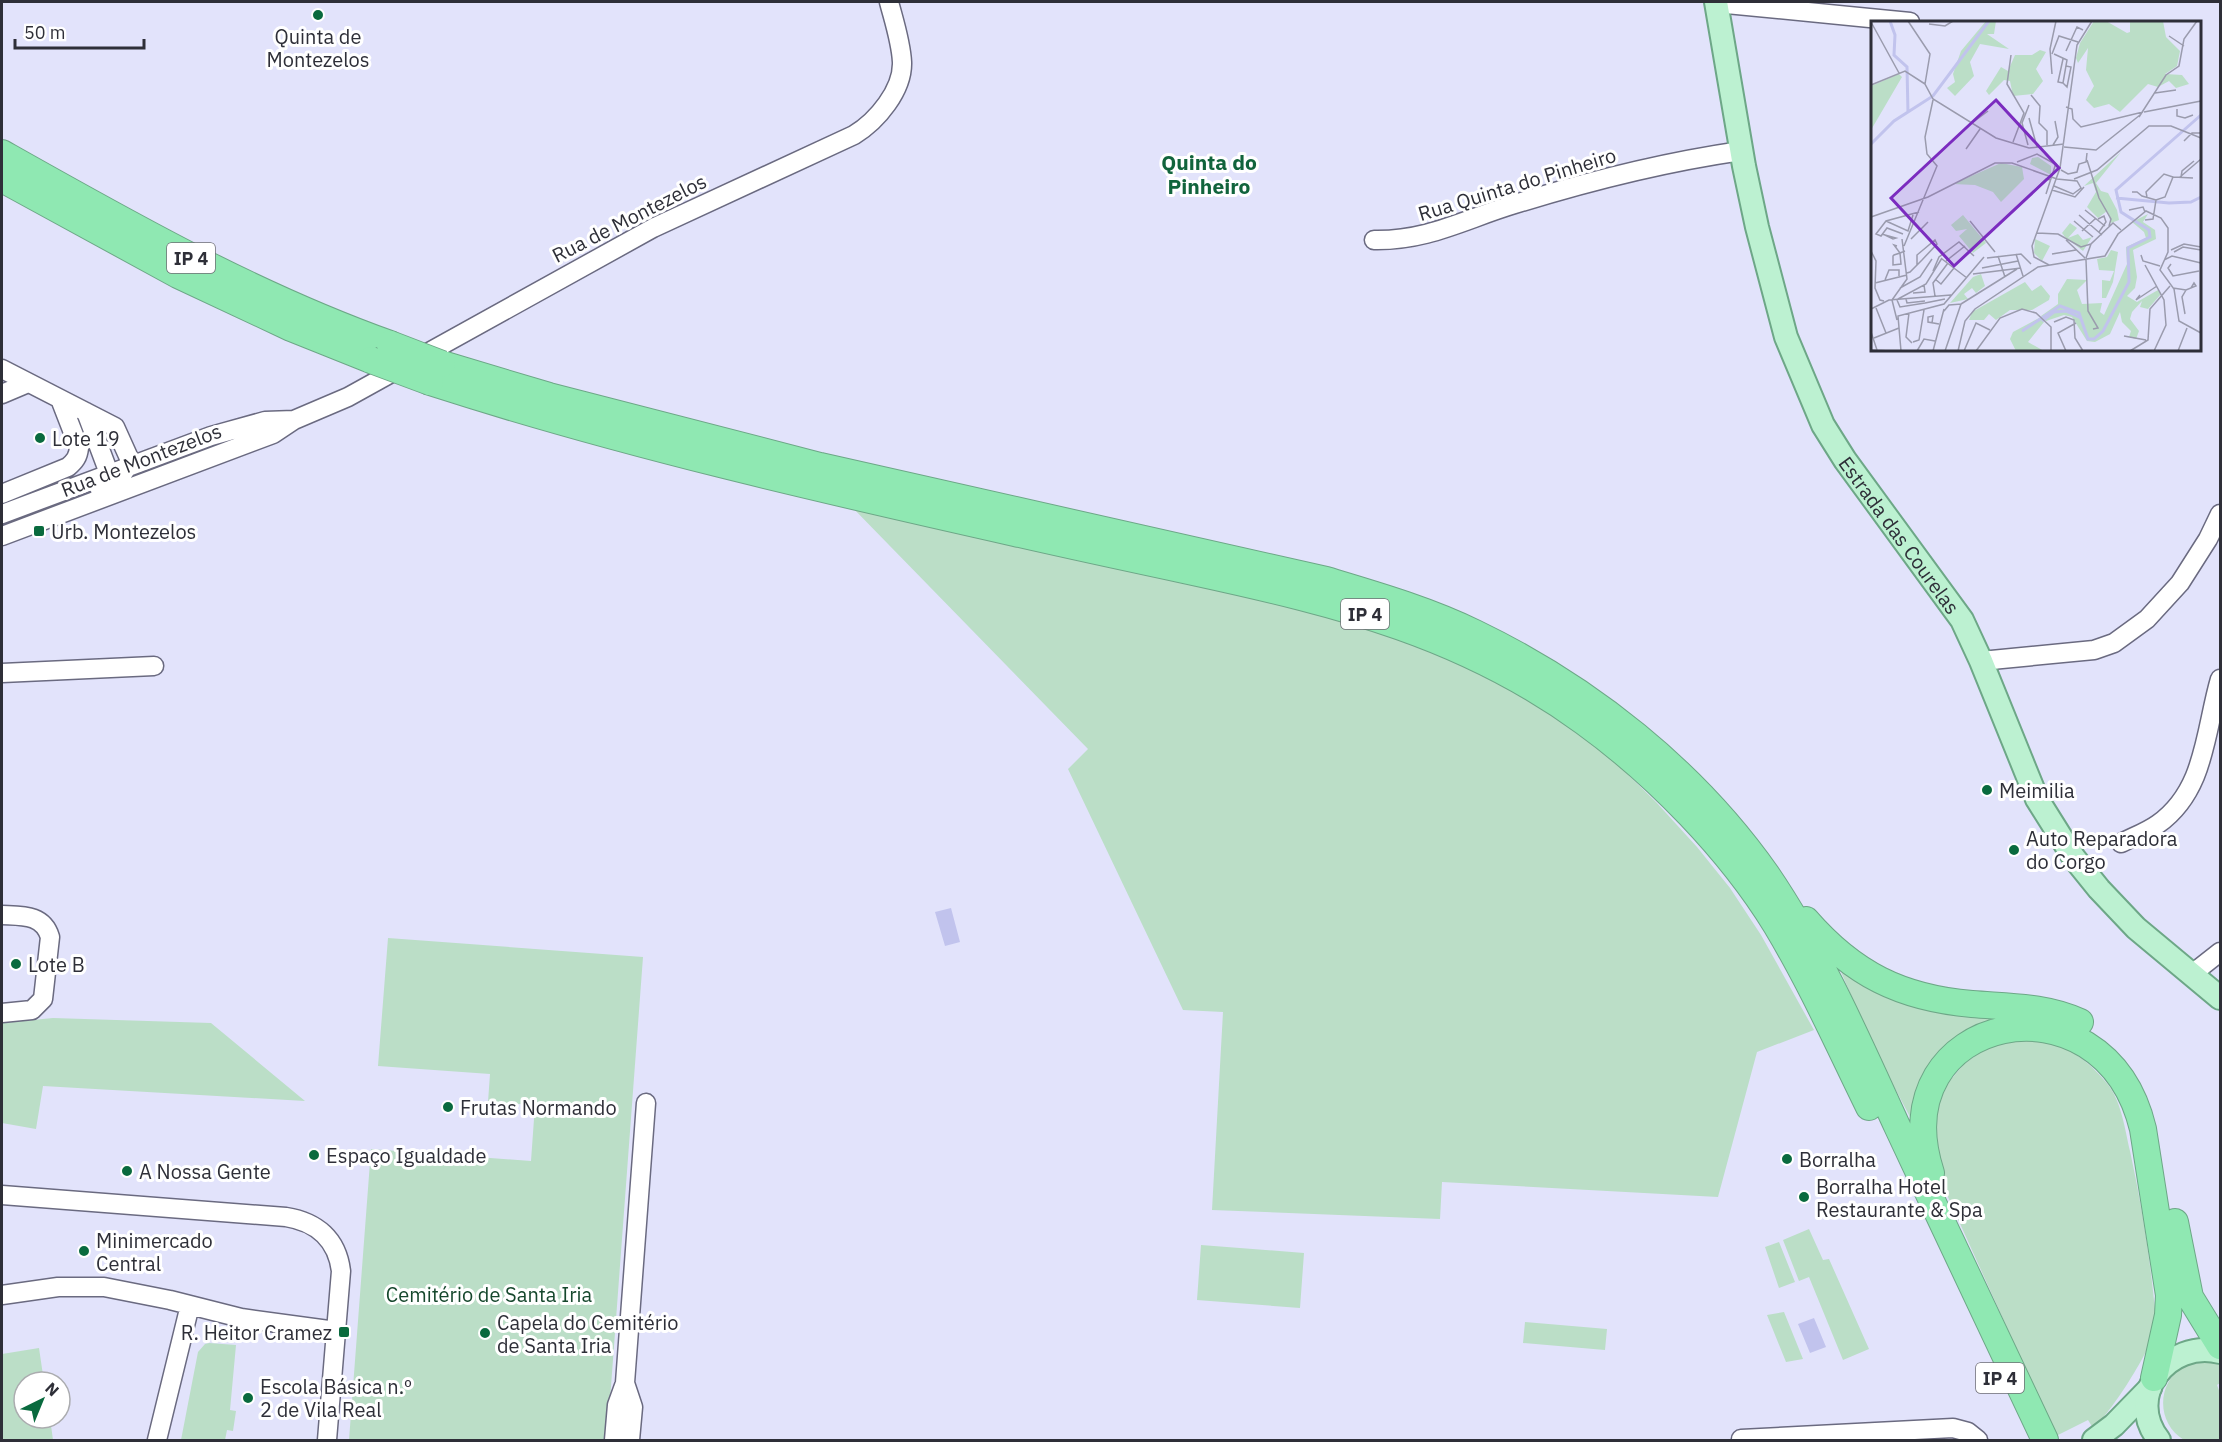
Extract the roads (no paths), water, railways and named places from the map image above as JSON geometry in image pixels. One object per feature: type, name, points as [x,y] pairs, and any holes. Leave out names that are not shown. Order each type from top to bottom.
[{"type":"highway","name":"IP 4","points":[[2,153],[138,229],[228,276],[316,316],[380,352]]},
{"type":"highway","name":"IP 4","points":[[2,179],[188,280],[291,328],[380,352],[566,423],[692,457],[884,504],[1348,608],[1403,627],[1474,656],[1516,677],[1553,700],[1627,756],[1678,804],[1746,881],[1775,923],[1800,967],[1854,1076],[2029,1440]]},
{"type":"highway","name":"IP 4","points":[[436,373],[560,399],[747,448],[940,494],[1272,566],[1379,595],[1473,632],[1558,678],[1632,733],[1683,778],[1742,842],[1767,876],[1814,954],[1851,1028],[2045,1440]]},
{"type":"highway","points":[[1767,876],[1836,952],[1856,968],[1879,981],[1902,991],[1929,998],[2025,1008],[2063,1015],[2097,1031],[2118,1049],[2136,1073],[2155,1115],[2187,1289],[2193,1304],[2220,1346]]},
{"type":"highway","points":[[2045,1440],[2005,1338],[1934,1181],[1925,1148],[1922,1121],[1932,1085],[1951,1059],[1971,1042],[1993,1032],[2015,1027],[2061,1032],[2097,1052],[2125,1084],[2137,1108],[2143,1129],[2169,1295],[2168,1315],[2152,1383]]},
{"type":"main road","name":"Estrada das Courelas","points":[[1716,2],[1757,226],[1783,327],[1818,415],[1838,449],[1962,620],[1981,661],[2029,783],[2054,829],[2086,874],[2136,928],[2220,998]]},
{"type":"main road","points":[[2094,1440],[2114,1425],[2152,1383],[2164,1365],[2178,1355],[2193,1350],[2210,1349],[2220,1352]]},
{"type":"main road","points":[[2152,1383],[2147,1404],[2148,1420],[2159,1440]]},
{"type":"street","name":"Rua de Montezelos","points":[[3,536],[273,434],[294,420],[348,397],[663,223],[859,132],[888,101],[901,73],[901,55],[890,2]]},
{"type":"street","points":[[1716,2],[1900,21]]},
{"type":"street","name":"Rua Quinta do Pinheiro","points":[[1374,240],[1421,236],[1544,195],[1679,161],[1742,151]]},
{"type":"street","points":[[2,369],[114,427],[129,459],[115,484],[57,507],[3,536]]},
{"type":"street","points":[[2,394],[28,383]]},
{"type":"street","points":[[2,494],[68,467],[74,461],[79,448],[60,399]]},
{"type":"street","points":[[86,412],[107,468],[136,476],[186,458],[226,452]]},
{"type":"street","name":"Rua de Montezelos","points":[[2,514],[211,436],[266,421],[294,420]]},
{"type":"street","points":[[122,442],[135,452],[155,456]]},
{"type":"street","points":[[88,482],[100,459],[100,450]]},
{"type":"street","points":[[1981,661],[2094,650],[2114,643],[2147,619],[2180,583],[2208,539],[2220,514]]},
{"type":"street","points":[[2,673],[154,666]]},
{"type":"street","points":[[2121,843],[2158,824],[2175,808],[2189,789],[2204,750],[2220,679]]},
{"type":"street","points":[[2,915],[32,918],[47,928],[50,937],[43,999],[32,1010],[2,1013]]},
{"type":"street","points":[[2192,975],[2220,952]]},
{"type":"street","points":[[614,1440],[617,1405],[625,1383],[646,1103]]},
{"type":"street","points":[[2,1195],[291,1218],[314,1226],[328,1237],[337,1253],[341,1271],[327,1440]]},
{"type":"street","points":[[2,1295],[69,1286],[104,1287],[133,1291],[241,1318],[336,1331]]},
{"type":"street","points":[[157,1440],[190,1305]]},
{"type":"street","points":[[625,1383],[633,1407],[630,1440]]},
{"type":"street","points":[[1741,1439],[1953,1428],[1968,1432],[1978,1440]]},
{"type":"water","points":[[951,908],[960,942],[945,946],[935,912]]},
{"type":"water","points":[[1814,1318],[1826,1347],[1810,1353],[1798,1324]]},
{"type":"place","name":"Quinta de Montezelos","points":[[318,15]]},
{"type":"place","name":"Lote 19","points":[[40,438]]},
{"type":"place","name":"Urb. Montezelos","points":[[39,531]]},
{"type":"place","name":"Meimilia","points":[[1987,790]]},
{"type":"place","name":"Auto Reparadora do Corgo","points":[[2014,850]]},
{"type":"place","name":"Lote B","points":[[16,964]]},
{"type":"place","name":"Frutas Normando","points":[[448,1107]]},
{"type":"place","name":"Espaço Igualdade","points":[[314,1155]]},
{"type":"place","name":"Borralha","points":[[1787,1159]]},
{"type":"place","name":"A Nossa Gente","points":[[127,1171]]},
{"type":"place","name":"Borralha Hotel Restaurante & Spa","points":[[1804,1197]]},
{"type":"place","name":"Minimercado Central","points":[[84,1251]]},
{"type":"place","name":"R. Heitor Cramez","points":[[344,1332]]},
{"type":"place","name":"Capela do Cemitério de Santa Iria","points":[[485,1333]]},
{"type":"place","name":"Escola Básica n.º 2 de Vila Real","points":[[248,1398]]},
{"type":"district","name":"Quinta do Pinheiro","points":[[1209,174]]},
{"type":"park label","name":"Cemitério de Santa Iria","points":[[489,1294]]}]
